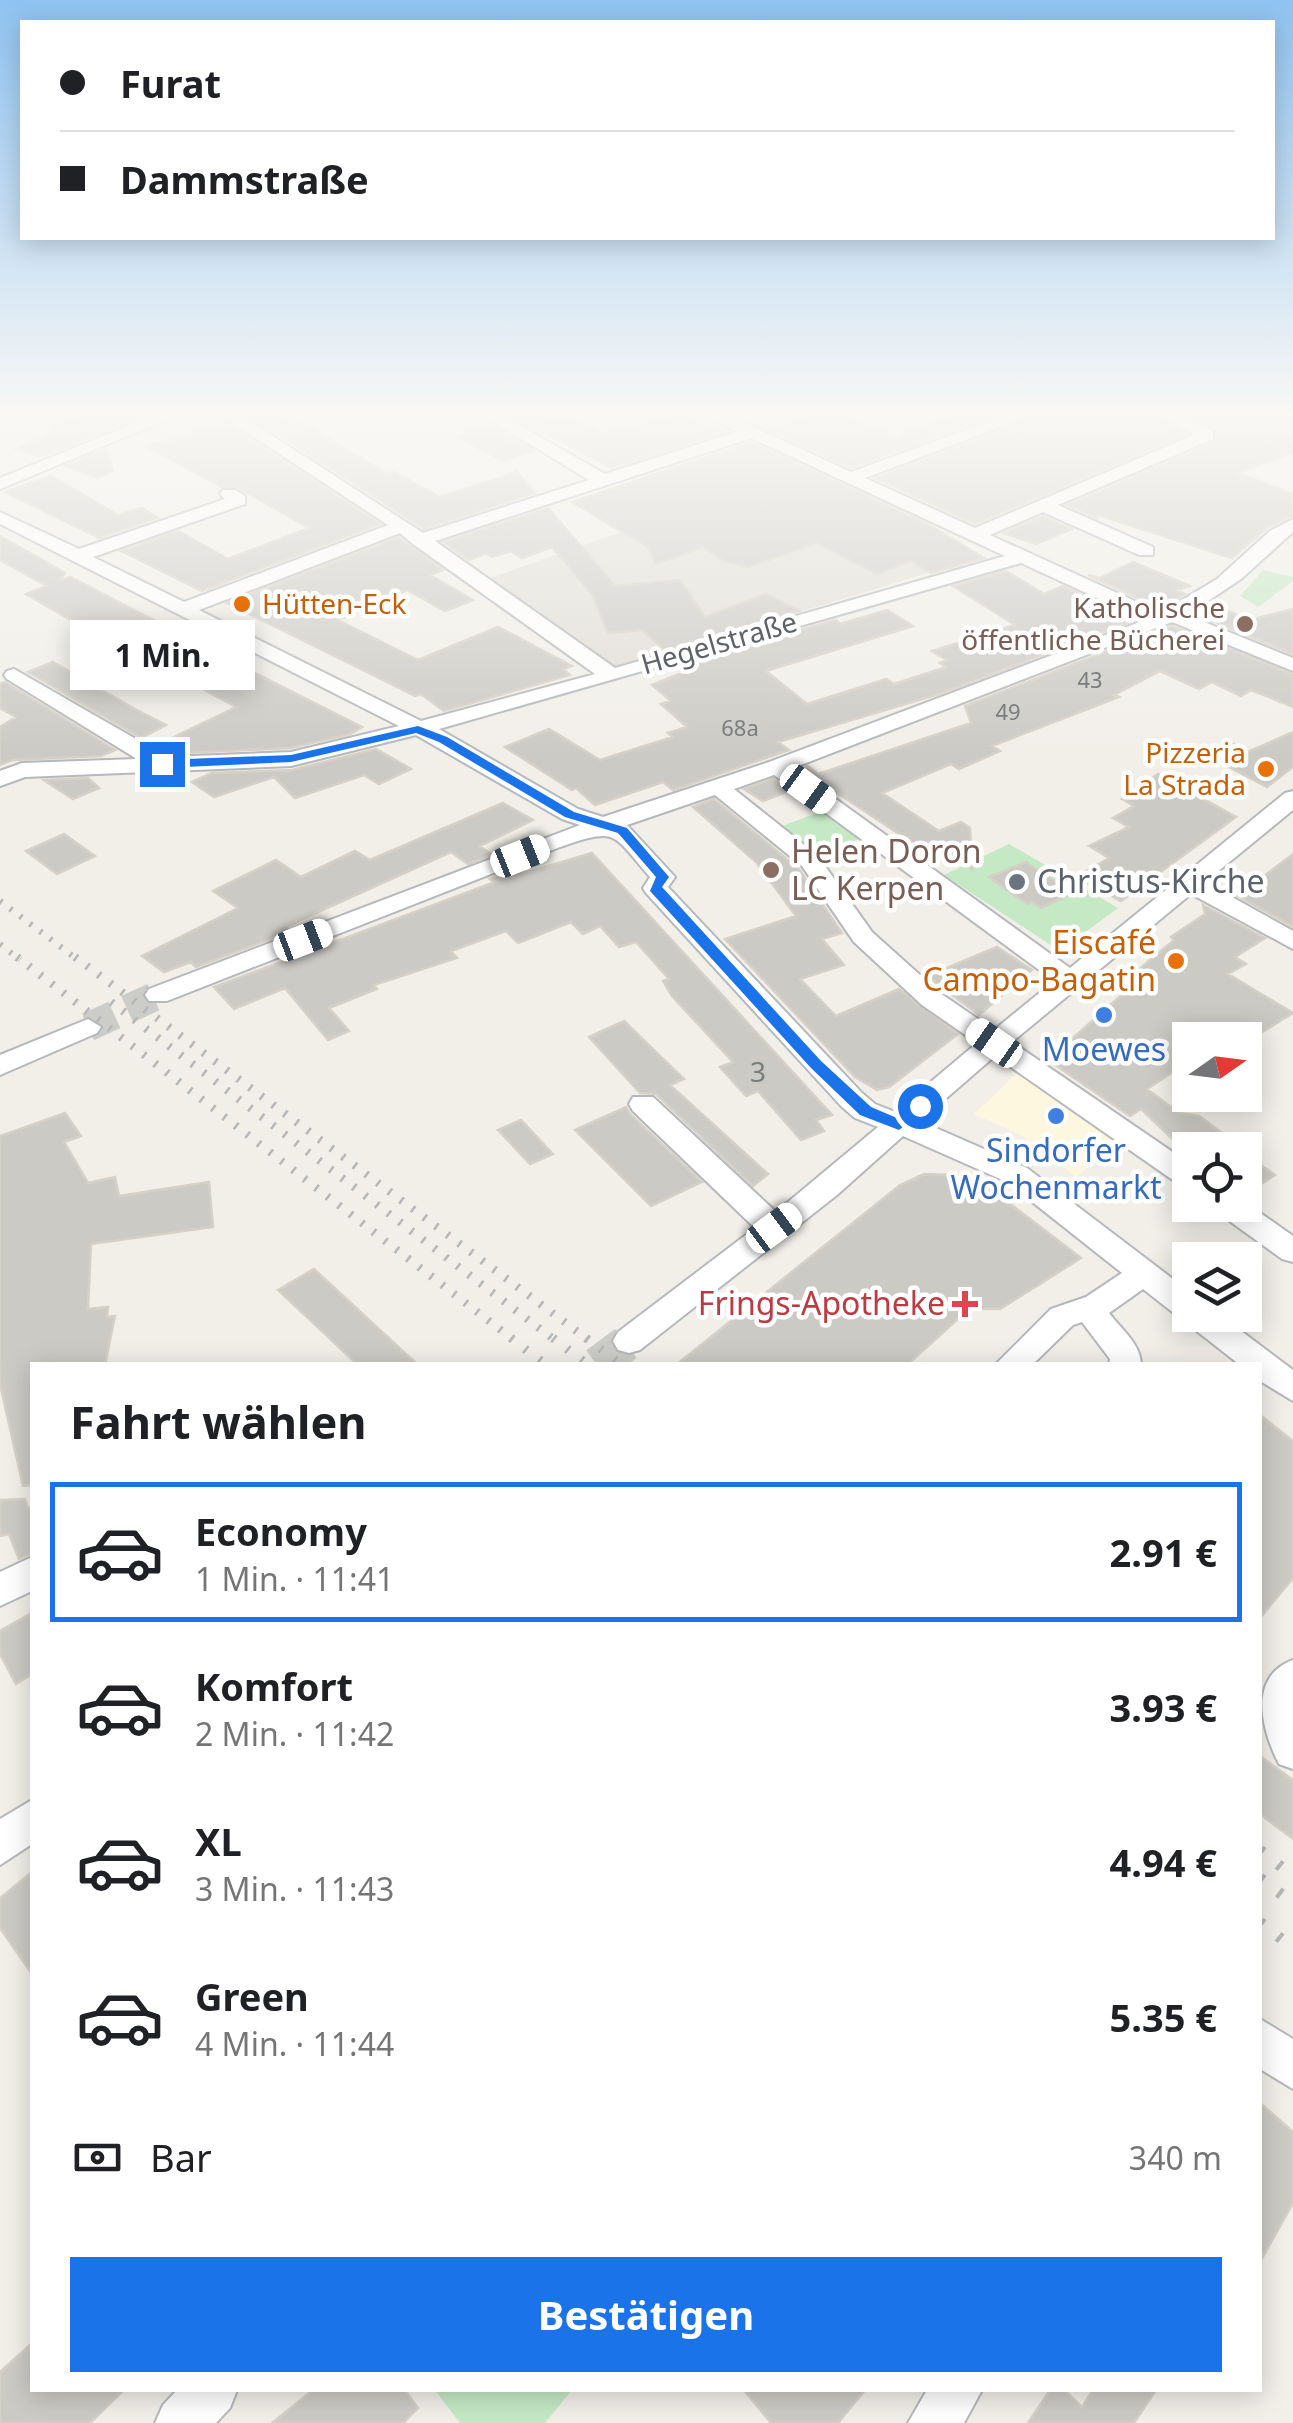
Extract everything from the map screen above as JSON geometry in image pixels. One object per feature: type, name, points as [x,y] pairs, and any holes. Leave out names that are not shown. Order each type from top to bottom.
[{"type":"street","points":[[20,527],[443,740],[570,814],[622,830],[662,877],[655,888],[816,1064],[865,1111],[974,1153],[1018,1176],[1172,1295]]},
{"type":"street","points":[[77,556],[161,527]]},
{"type":"street","points":[[181,610],[399,527]]},
{"type":"street","points":[[403,527],[609,674]]},
{"type":"street","points":[[419,540],[458,527]]},
{"type":"street","points":[[957,527],[1166,618],[1293,665]]},
{"type":"street","points":[[974,535],[993,527]]},
{"type":"street","points":[[1092,527],[1146,551]]},
{"type":"street","points":[[158,995],[601,824],[777,767],[1166,618],[1233,575],[1274,535],[1288,527]]},
{"type":"street","name":"Hegelstraße","points":[[0,779],[22,770],[291,759],[418,730],[1021,557]]},
{"type":"street","points":[[14,676],[162,764]]},
{"type":"street","points":[[777,767],[1070,980]]},
{"type":"street","points":[[717,786],[810,861],[863,937],[930,999],[1172,1166]]},
{"type":"street","points":[[628,1340],[864,1158],[994,1043],[1293,798]]},
{"type":"street","points":[[1189,883],[1293,942]]},
{"type":"street","points":[[0,1066],[88,1026]]},
{"type":"street","points":[[643,1104],[774,1228]]},
{"type":"street","points":[[1252,1222],[1293,1252]]},
{"type":"street","points":[[1013,1362],[1062,1317],[1097,1305],[1144,1273]]},
{"type":"street","points":[[1097,1305],[1092,1313],[1098,1326],[1120,1348],[1124,1362]]},
{"type":"street","points":[[1220,1332],[1259,1362]]},
{"type":"street","points":[[1262,1364],[1293,1388]]},
{"type":"street","points":[[0,1590],[30,1574]]},
{"type":"street","points":[[1293,1677],[1281,1695],[1277,1721],[1293,1750]]},
{"type":"street","points":[[0,1845],[30,1821]]},
{"type":"street","points":[[1262,2042],[1293,2067]]},
{"type":"street","points":[[181,2423],[210,2392]]},
{"type":"street","points":[[934,2423],[956,2392]]},
{"type":"shaded area","points":[[635,527],[925,527],[960,543],[965,553],[957,564],[606,671],[485,580]]},
{"type":"shaded area","points":[[1018,1072],[1119,1143],[1076,1177],[1021,1135],[974,1114]]},
{"type":"green space","points":[[1263,570],[1293,577],[1293,581],[1258,607],[1240,596]]},
{"type":"green space","points":[[825,810],[862,838],[811,857],[774,829]]},
{"type":"green space","points":[[1009,844],[1118,908],[1060,951],[944,875]]},
{"type":"green space","points":[[437,2392],[570,2392],[545,2423],[460,2423]]},
{"type":"building","points":[[77,527],[131,527],[99,538]]},
{"type":"building","points":[[372,527],[202,591],[121,551],[178,531],[228,559],[309,528]]},
{"type":"building","points":[[489,527],[564,527],[615,586],[680,580],[705,617],[766,594],[799,611],[665,650],[642,630],[608,633],[592,594],[552,547],[522,558],[511,551],[492,557],[486,553],[469,560],[443,542]]},
{"type":"building","points":[[614,527],[933,527],[984,558],[931,573],[911,561],[877,574],[817,543],[748,567],[725,561],[703,547],[656,564],[648,547]]},
{"type":"building","points":[[1017,527],[1072,529],[1036,544],[1003,533]]},
{"type":"building","points":[[1136,527],[1269,527],[1232,558]]},
{"type":"building","points":[[0,536],[65,573],[61,580],[70,577],[193,640],[186,646],[257,674],[362,727],[350,734],[290,748],[182,753],[164,742],[236,707],[147,659],[131,655],[26,594],[47,586],[0,560]]},
{"type":"building","points":[[399,537],[443,570],[430,575],[473,600],[445,611],[407,590],[338,620],[418,660],[498,627],[572,666],[563,669],[570,675],[444,711],[421,694],[415,696],[227,603]]},
{"type":"building","points":[[1133,562],[1190,586],[1176,590],[1185,594],[1161,609],[1088,575],[1100,578]]},
{"type":"building","points":[[1006,571],[1044,594],[1063,586],[1135,620],[939,694],[778,742],[789,750],[673,790],[663,782],[595,805],[576,788],[572,790],[505,747],[549,729],[600,760],[673,737],[668,733],[687,727],[661,704],[671,701],[652,685],[682,673],[679,664],[836,620],[840,624],[887,610],[913,626],[766,671],[807,704],[886,679],[894,684],[946,667],[940,663],[947,660],[932,651],[1015,625],[953,586]]},
{"type":"building","points":[[1210,604],[1250,620],[1293,609],[1293,654],[1195,614]]},
{"type":"building","points":[[1172,626],[1293,674],[1293,707],[1251,690],[1241,696],[1212,682],[1199,689],[1160,671],[1114,695],[1119,697],[992,746],[1000,751],[959,769],[951,764],[882,793],[939,831],[961,822],[970,828],[972,869],[946,852],[934,857],[801,769],[808,766],[818,774],[971,723],[965,706]]},
{"type":"building","points":[[53,662],[166,725],[141,738],[28,672]]},
{"type":"building","points":[[5,682],[115,750],[101,756],[12,760],[0,765],[0,727],[16,717],[0,708],[0,684]]},
{"type":"building","points":[[1293,732],[1293,767],[1267,787],[1214,759],[1233,744],[1248,752]]},
{"type":"building","points":[[376,749],[411,769],[379,784],[364,775],[295,798],[274,777],[214,797],[192,782],[212,773],[292,770]]},
{"type":"building","points":[[1158,774],[1236,817],[1121,901],[1076,877],[1109,858],[1089,846],[1129,827],[1113,818],[1134,806],[1122,799]]},
{"type":"building","points":[[88,778],[99,788],[73,799],[44,780]]},
{"type":"building","points":[[773,779],[789,791],[763,801],[744,789]]},
{"type":"building","points":[[714,799],[799,869],[842,933],[822,939],[844,965],[800,979],[836,1016],[899,989],[958,1034],[889,1087],[877,1090],[855,1077],[725,939],[796,916],[756,862],[693,807]]},
{"type":"building","points":[[503,803],[533,820],[480,846],[492,855],[468,864],[451,852],[287,926],[289,932],[196,967],[191,962],[164,972],[142,956],[238,908],[213,891],[276,860],[301,877],[355,851],[370,860]]},
{"type":"building","points":[[64,834],[95,856],[57,874],[26,851]]},
{"type":"building","points":[[592,853],[832,1115],[816,1120],[824,1131],[801,1140],[758,1091],[746,1096],[720,1067],[733,1062],[672,996],[663,981],[669,979],[636,942],[619,947],[600,926],[583,934],[571,922],[518,943],[506,931],[451,951],[457,958],[374,985],[377,989],[329,1008],[349,1031],[328,1040],[285,988],[234,1009],[214,987],[495,882],[490,879],[514,869],[525,873]]},
{"type":"building","points":[[1293,854],[1293,927],[1238,896]]},
{"type":"building","name":"Christus-Kirche","points":[[1026,862],[1073,893],[1041,908],[1032,902],[1027,904],[989,877]]},
{"type":"building","points":[[1203,905],[1265,938],[1235,957],[1246,964],[1228,974],[1293,1013],[1262,1032],[1262,1022],[1172,1022],[1172,1073],[1147,1089],[1172,1108],[1172,1112],[1199,1116],[1221,1132],[1172,1132],[1172,1139],[1141,1109],[1130,1116],[1048,1060],[1133,985],[1125,981],[1174,940],[1171,937],[1205,914]]},
{"type":"building","points":[[997,947],[1032,970],[979,1015],[927,976]]},
{"type":"building","points":[[624,1021],[684,1079],[670,1085],[768,1174],[753,1186],[656,1094],[640,1093],[589,1037]]},
{"type":"building","points":[[626,1107],[702,1182],[651,1206],[575,1130]]},
{"type":"building","points":[[65,1113],[81,1136],[64,1142],[88,1183],[115,1177],[119,1196],[209,1182],[213,1227],[91,1244],[88,1309],[108,1307],[107,1317],[115,1316],[106,1362],[30,1362],[30,1485],[23,1486],[0,1384],[0,1136]]},
{"type":"building","points":[[521,1120],[553,1154],[530,1164],[498,1130]]},
{"type":"building","points":[[1262,1166],[1275,1175],[1262,1183]]},
{"type":"building","points":[[924,1174],[956,1175],[988,1187],[1081,1258],[1000,1309],[969,1309],[910,1362],[680,1362],[900,1185]]},
{"type":"building","points":[[314,1269],[415,1362],[355,1362],[278,1290]]},
{"type":"building","points":[[1262,1417],[1293,1441],[1293,1578],[1262,1616]]},
{"type":"building","points":[[25,1499],[30,1508],[30,1554],[19,1559],[9,1534],[0,1536],[0,1500]]},
{"type":"building","points":[[30,1614],[30,1675],[16,1684],[0,1654],[0,1631]]},
{"type":"building","points":[[1262,1757],[1293,1780],[1293,1839],[1262,1816]]},
{"type":"building","points":[[30,1874],[30,1971],[0,1928],[0,1898]]},
{"type":"building","points":[[1262,2105],[1293,2132],[1293,2203],[1262,2258]]},
{"type":"building","points":[[30,2345],[30,2392],[122,2392],[90,2423],[0,2423],[0,2372]]},
{"type":"building","points":[[311,2392],[406,2392],[418,2408],[403,2423],[272,2423]]},
{"type":"building","points":[[746,2392],[863,2392],[838,2423],[771,2423]]},
{"type":"building","points":[[1049,2392],[1066,2392],[1082,2407],[1092,2392],[1155,2392],[1134,2423],[1028,2423]]},
{"type":"tunnel","points":[[88,1027],[158,995]]},
{"type":"tunnel","points":[[601,1362],[629,1341]]},
{"type":"railway","points":[[0,901],[78,960]]},
{"type":"railway","points":[[0,944],[20,960]]},
{"type":"railway","points":[[17,957],[515,1341]]},
{"type":"railway","points":[[75,957],[590,1341]]},
{"type":"railway","points":[[111,1002],[556,1341]]},
{"type":"railway","points":[[511,1338],[542,1362]]},
{"type":"railway","points":[[553,1338],[584,1362]]},
{"type":"railway","points":[[586,1338],[590,1341]]},
{"type":"railway","points":[[590,1341],[618,1362]]},
{"type":"railway","points":[[1262,1852],[1293,1876]]},
{"type":"railway","points":[[1262,1880],[1293,1903]]},
{"type":"railway","points":[[1262,1924],[1293,1948]]},
{"type":"place","name":"Hütten-Eck","points":[[242,604]]},
{"type":"place","name":"Katholische öffentliche Bücherei","points":[[1245,624]]},
{"type":"place","name":"Pizzeria La Strada","points":[[1266,769]]},
{"type":"place","name":"Helen Doron LC Kerpen","points":[[771,870]]},
{"type":"place","name":"Christus-Kirche","points":[[1017,882]]},
{"type":"place","name":"Eiscafé Campo-Bagatin","points":[[1176,961]]},
{"type":"place","name":"Moewes","points":[[1104,1015]]},
{"type":"place","name":"Sindorfer Wochenmarkt","points":[[1056,1116]]},
{"type":"place","name":"Frings-Apotheke","points":[[965,1304]]},
{"type":"route","points":[[162,764],[291,759],[418,730],[443,740],[570,814],[622,830],[662,877],[655,888],[852,1100],[865,1111],[899,1124],[920,1106]]}]
